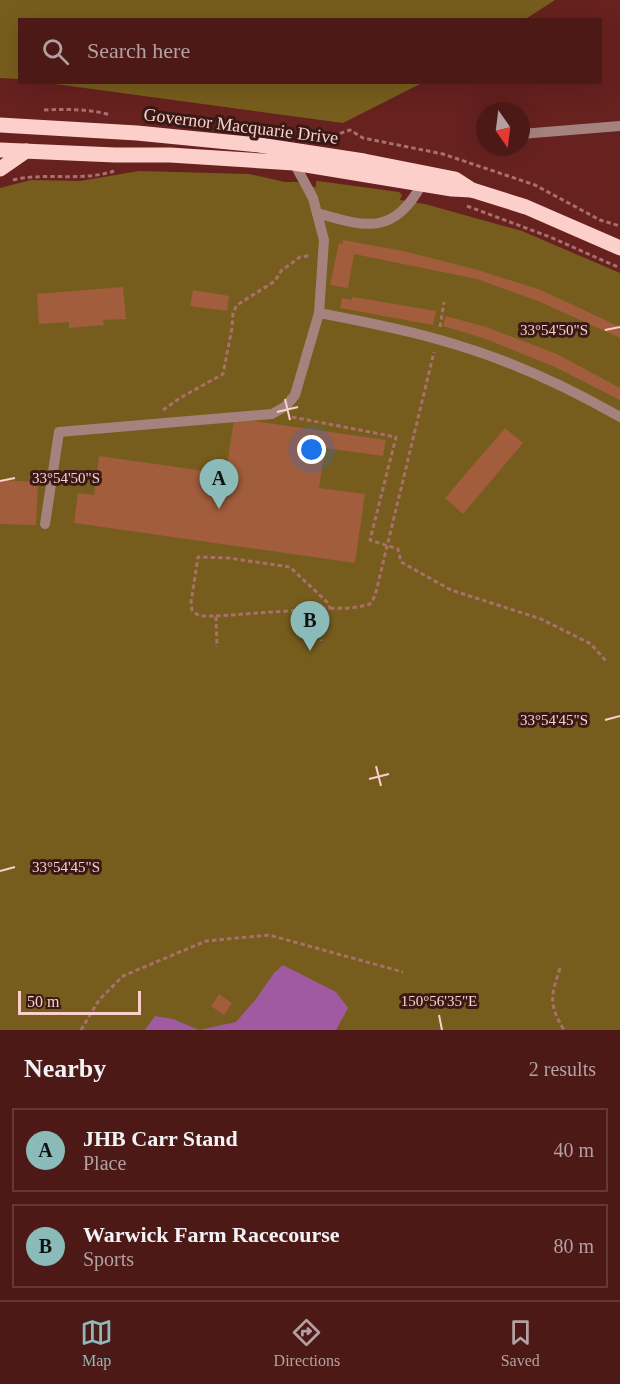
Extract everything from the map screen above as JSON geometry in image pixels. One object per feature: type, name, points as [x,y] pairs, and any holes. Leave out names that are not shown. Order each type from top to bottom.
[{"type":"main road","name":"Governor Macquarie Drive","points":[[0,125],[137,133],[259,145],[433,174],[455,179],[472,190]]},
{"type":"main road","name":"Governor Macquarie Drive","points":[[0,150],[170,155],[294,163],[452,189],[472,190],[526,207],[620,248]]},
{"type":"main road","points":[[0,169],[26,151]]},
{"type":"lane","points":[[530,133],[620,126]]},
{"type":"lane","points":[[45,524],[59,432],[272,414],[286,406],[295,395],[319,313],[324,240],[317,213],[303,177],[294,163]]},
{"type":"lane","points":[[317,213],[352,223],[381,224],[403,212],[422,184]]},
{"type":"lane","points":[[319,313],[372,323],[458,345],[538,376],[620,417]]},
{"type":"path","points":[[152,423],[156,415],[180,398],[223,374],[232,328],[232,313],[237,305],[275,281],[281,271],[300,257],[323,254]]},
{"type":"path","points":[[440,329],[444,302]]},
{"type":"path","points":[[330,608],[328,603],[290,567],[228,558],[198,557],[191,602],[192,609],[199,616],[330,608],[350,609],[370,604],[375,596],[435,348]]},
{"type":"path","points":[[272,414],[396,437],[370,540],[398,549],[401,562],[451,590],[541,619],[591,644],[606,661]]},
{"type":"path","points":[[319,610],[321,641]]},
{"type":"path","points":[[216,616],[218,647]]},
{"type":"path","points":[[81,1030],[99,1000],[123,976],[206,941],[269,936],[403,972]]},
{"type":"path","points":[[560,968],[551,996],[555,1014],[564,1030]]},
{"type":"shaded area","points":[[0,0],[555,0],[527,18],[18,18],[18,79],[0,78]]},
{"type":"shaded area","points":[[55,84],[420,84],[343,123]]},
{"type":"shaded area","points":[[139,171],[249,174],[316,187],[316,181],[318,181],[399,192],[402,195],[400,200],[425,204],[522,231],[620,273],[620,1030],[0,1030],[0,188],[31,180],[80,181]]},
{"type":"shaded area","points":[[283,965],[336,992],[348,1008],[336,1030],[199,1030],[236,1022],[274,973]]},
{"type":"shaded area","points":[[155,1016],[173,1019],[199,1030],[145,1030]]},
{"type":"building","points":[[343,240],[403,251],[478,270],[541,290],[620,327],[620,338],[538,301],[477,279],[354,254],[348,288],[330,285],[339,243],[342,244]]},
{"type":"building","points":[[123,287],[126,319],[103,320],[104,325],[69,328],[69,322],[39,324],[37,294]]},
{"type":"building","points":[[193,290],[229,296],[227,311],[190,306]]},
{"type":"building","points":[[353,297],[436,311],[433,325],[340,308],[342,298],[351,300]]},
{"type":"building","points":[[446,316],[486,327],[557,354],[620,388],[620,400],[555,367],[486,339],[443,326]]},
{"type":"building","points":[[234,418],[386,440],[383,456],[325,448],[319,488],[365,494],[355,563],[74,523],[78,493],[94,495],[99,456],[226,474]]},
{"type":"building","points":[[505,428],[523,443],[463,514],[445,498]]},
{"type":"building","points":[[0,480],[38,482],[36,525],[0,524]]},
{"type":"building","points":[[219,994],[232,1003],[224,1015],[211,1006]]},
{"type":"place","name":"JHB Carr Stand","points":[[219,509]]},
{"type":"place","name":"Warwick Farm Racecourse","points":[[310,651]]}]
